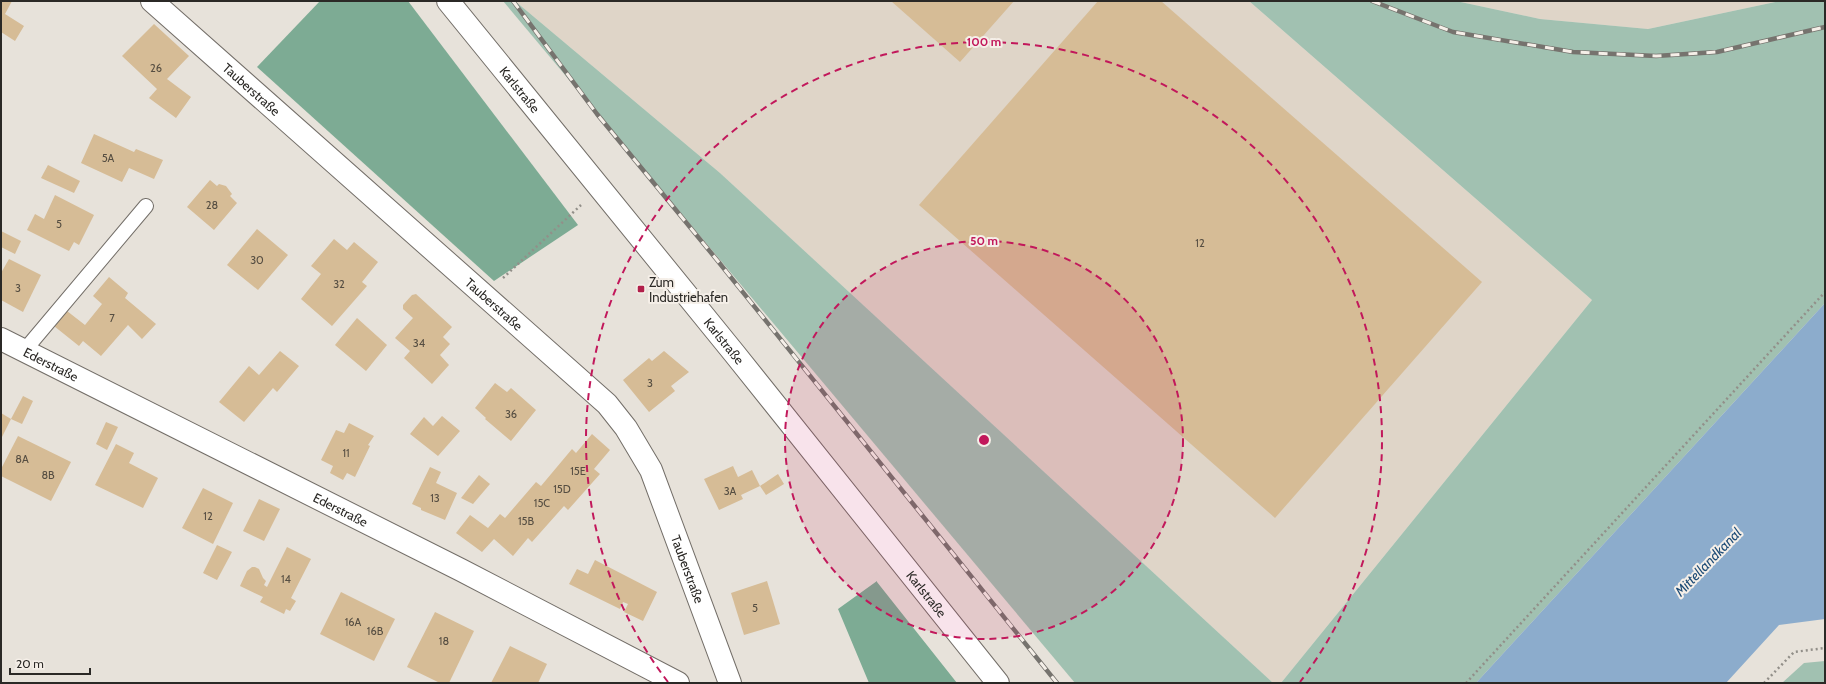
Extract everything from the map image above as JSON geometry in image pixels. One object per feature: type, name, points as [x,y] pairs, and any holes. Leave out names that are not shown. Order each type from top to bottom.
[{"type":"street","name":"Tauberstraße","points":[[152,1],[607,404],[626,428],[650,470],[730,683]]},
{"type":"street","name":"Karlstraße","points":[[448,1],[599,189],[734,353],[998,683]]},
{"type":"street","name":"Ederstraße","points":[[1,339],[462,570],[678,683]]},
{"type":"lane","points":[[24,351],[146,206]]},
{"type":"path","points":[[501,279],[599,189]]},
{"type":"path","points":[[1466,683],[1825,292]]},
{"type":"path","points":[[1764,683],[1794,652],[1825,648]]},
{"type":"shaded area","points":[[515,1],[1249,1],[1592,300],[1281,683],[1273,683],[720,173]]},
{"type":"shaded area","points":[[1456,1],[1780,1],[1648,29],[1540,19]]},
{"type":"green space","points":[[320,1],[408,1],[578,225],[494,281],[257,67]]},
{"type":"green space","points":[[503,1],[515,1],[720,173],[1273,683],[1075,683]]},
{"type":"green space","points":[[1249,1],[1456,1],[1540,19],[1648,29],[1780,1],[1825,1],[1825,303],[1476,683],[1281,683],[1592,300]]},
{"type":"green space","points":[[877,581],[957,683],[869,683],[838,609]]},
{"type":"green space","points":[[1825,661],[1825,683],[1782,683],[1804,663]]},
{"type":"water","name":"Mittellandkanal","points":[[1825,303],[1825,619],[1779,625],[1726,683],[1476,683]]},
{"type":"building","points":[[1,1],[12,1],[5,14],[24,26],[15,41],[1,32]]},
{"type":"building","points":[[891,1],[1014,1],[960,62]]},
{"type":"building","points":[[1098,1],[1161,1],[1482,282],[1275,518],[919,205]]},
{"type":"building","points":[[154,24],[189,56],[167,79],[191,97],[176,118],[149,98],[157,89],[122,56]]},
{"type":"building","points":[[94,134],[134,152],[136,149],[163,160],[154,179],[129,168],[122,182],[81,163]]},
{"type":"building","points":[[48,165],[80,181],[74,193],[41,178]]},
{"type":"building","points":[[210,180],[217,186],[219,184],[226,186],[232,194],[230,196],[237,203],[214,230],[187,207]]},
{"type":"building","points":[[55,195],[94,215],[79,245],[74,242],[69,251],[27,230],[35,214],[44,219]]},
{"type":"building","points":[[257,229],[288,255],[258,290],[227,265]]},
{"type":"building","points":[[1,231],[21,241],[15,254],[1,247]]},
{"type":"building","points":[[334,239],[347,250],[354,242],[378,262],[362,282],[367,286],[332,326],[301,299],[321,274],[311,266]]},
{"type":"building","points":[[9,259],[41,275],[23,312],[1,300],[1,273]]},
{"type":"building","points":[[109,277],[128,293],[125,298],[156,324],[142,339],[128,325],[101,356],[83,341],[79,346],[54,326],[67,311],[85,325],[102,304],[93,296]]},
{"type":"building","points":[[416,294],[452,327],[443,337],[450,344],[440,355],[449,365],[432,384],[404,358],[410,351],[395,338],[413,318],[403,309],[403,305],[412,295]]},
{"type":"building","points":[[357,318],[387,345],[366,371],[335,345]]},
{"type":"building","points":[[280,351],[299,366],[277,392],[273,388],[244,422],[219,402],[249,366],[259,375]]},
{"type":"building","points":[[664,351],[689,372],[671,386],[675,391],[649,412],[623,380],[649,358],[652,361]]},
{"type":"building","points":[[495,383],[507,392],[511,388],[536,410],[511,441],[485,419],[486,418],[475,408]]},
{"type":"building","points":[[23,396],[33,401],[22,424],[11,419]]},
{"type":"building","points":[[1,413],[11,419],[1,439]]},
{"type":"building","points":[[442,416],[460,431],[438,456],[410,434],[424,417],[433,426]]},
{"type":"building","points":[[106,422],[118,427],[107,450],[96,444]]},
{"type":"building","points":[[349,423],[374,436],[368,445],[370,446],[355,477],[347,473],[343,480],[330,473],[333,466],[321,460],[336,430],[344,433]]},
{"type":"building","points":[[592,434],[610,450],[594,469],[600,474],[568,510],[564,506],[532,542],[528,538],[513,556],[494,539],[482,552],[456,533],[470,515],[488,528],[500,514],[505,518],[536,482],[541,486],[572,449],[576,453]]},
{"type":"building","points":[[18,436],[71,462],[51,501],[1,476],[1,469]]},
{"type":"building","points":[[116,444],[134,453],[129,463],[158,478],[143,508],[95,485]]},
{"type":"building","points":[[733,466],[738,477],[752,470],[760,486],[741,495],[743,499],[719,510],[704,479]]},
{"type":"building","points":[[430,467],[441,472],[436,483],[457,493],[445,520],[421,510],[421,508],[412,504]]},
{"type":"building","points":[[778,474],[784,484],[766,495],[760,486]]},
{"type":"building","points":[[479,475],[490,484],[473,504],[461,498]]},
{"type":"building","points":[[203,488],[233,503],[213,544],[182,528]]},
{"type":"building","points":[[259,499],[280,509],[264,541],[243,531]]},
{"type":"building","points":[[217,545],[232,552],[217,580],[203,573]]},
{"type":"building","points":[[287,547],[311,559],[291,598],[296,601],[290,611],[286,609],[284,614],[260,602],[263,597],[240,586],[247,571],[252,567],[255,567],[259,569],[266,581],[264,585],[267,587]]},
{"type":"building","points":[[595,560],[657,592],[643,621],[624,612],[628,604],[623,602],[620,609],[569,584],[577,569],[588,574]]},
{"type":"building","points":[[767,581],[780,624],[744,635],[731,593]]},
{"type":"building","points":[[341,592],[395,619],[374,661],[320,634]]},
{"type":"building","points":[[435,612],[474,631],[449,683],[440,683],[407,667]]},
{"type":"building","points":[[510,646],[547,664],[538,683],[491,683]]},
{"type":"railway","points":[[513,1],[597,114],[717,260],[1057,683]]},
{"type":"railway","points":[[1372,1],[1453,32],[1573,52],[1656,56],[1717,52],[1825,27]]},
{"type":"place","name":"Zum Industriehafen","points":[[641,289]]}]
